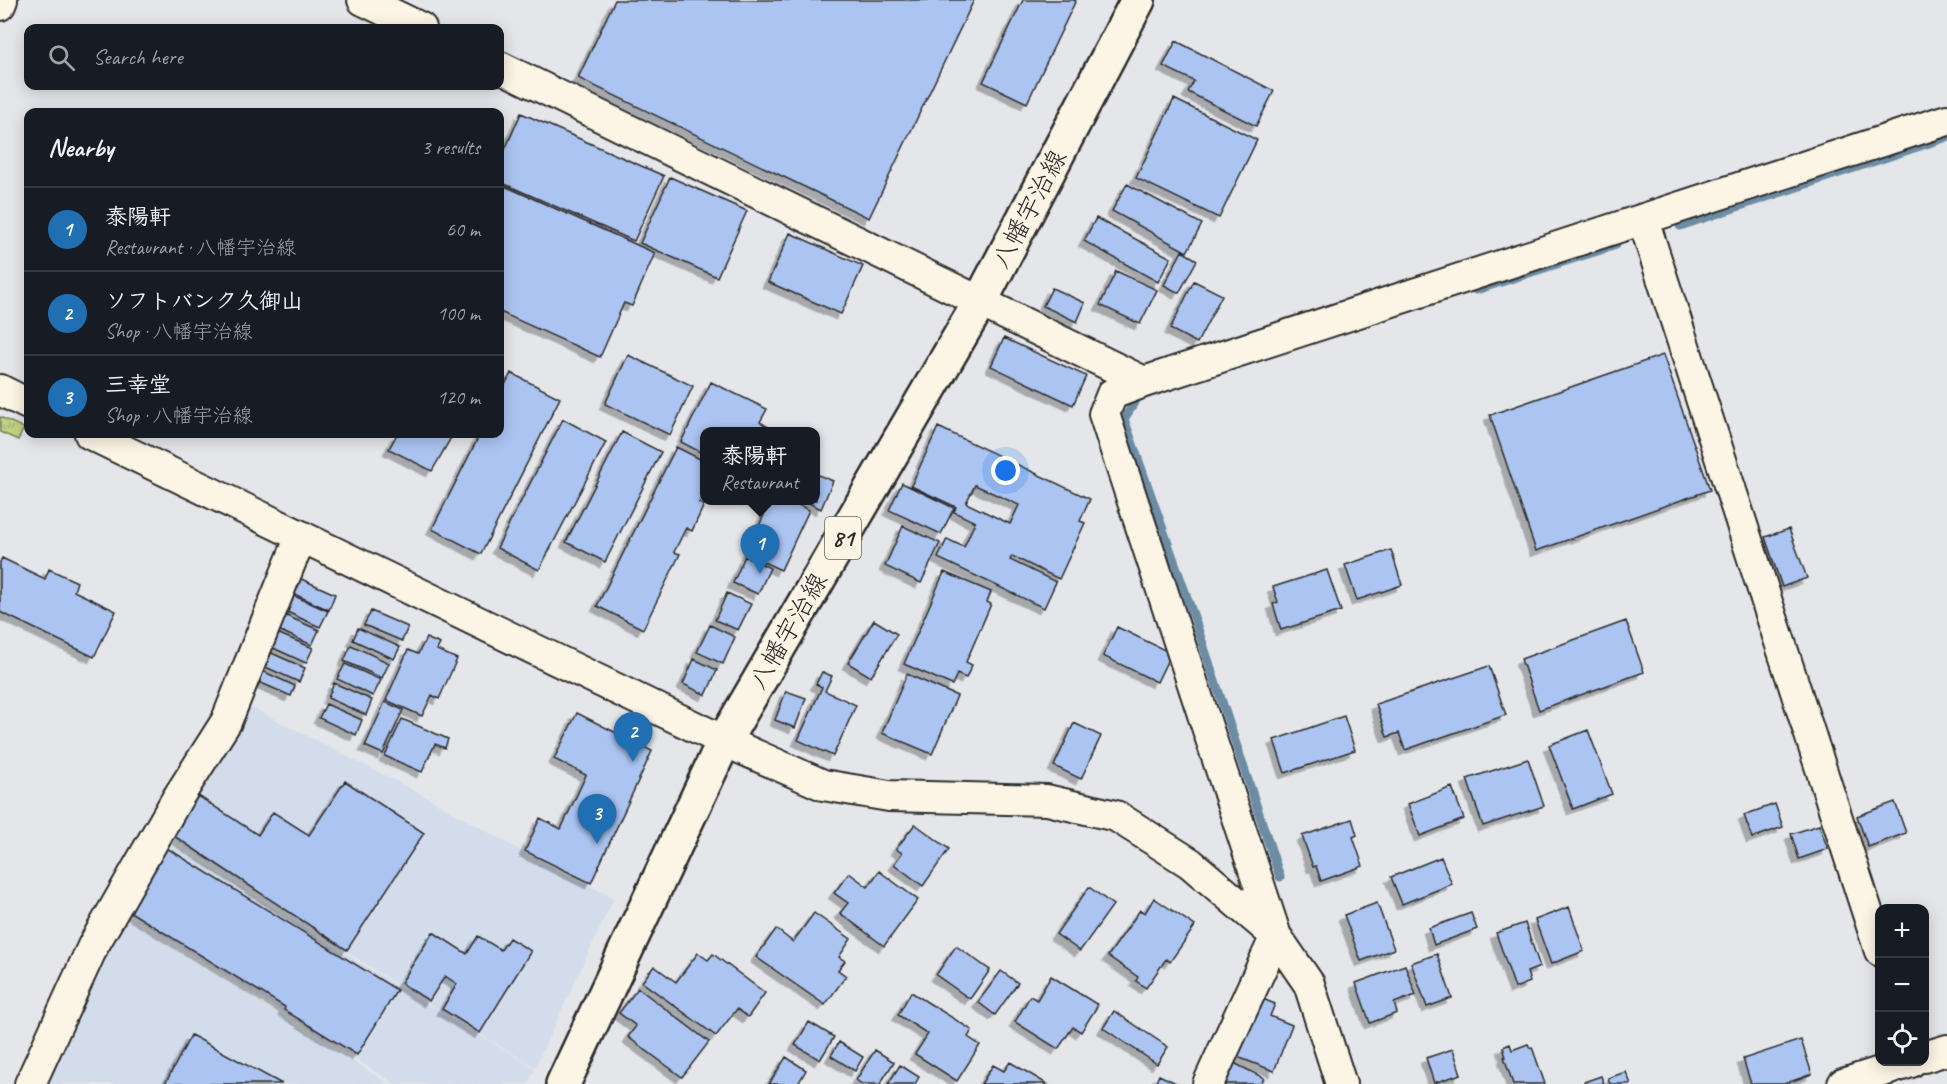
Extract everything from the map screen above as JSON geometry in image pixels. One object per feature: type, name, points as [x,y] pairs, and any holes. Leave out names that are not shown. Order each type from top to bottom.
[{"type":"main road","name":"八幡宇治線","points":[[563,1084],[724,741],[980,302],[1138,0]]},
{"type":"street","points":[[0,6],[2,0]]},
{"type":"street","points":[[363,0],[413,24]]},
{"type":"street","points":[[504,69],[1143,382]]},
{"type":"street","points":[[1208,1084],[1276,936],[1104,414],[1112,394],[1947,120]]},
{"type":"street","points":[[1643,219],[1875,936]]},
{"type":"street","points":[[0,390],[24,402]]},
{"type":"street","points":[[98,438],[724,741],[823,785],[889,796],[1047,800],[1116,816],[1190,863],[1276,936],[1309,984],[1341,1084]]},
{"type":"street","points":[[30,1084],[93,946],[177,799],[226,722],[301,536]]},
{"type":"street","points":[[1929,1055],[1947,1050]]},
{"type":"street","points":[[1843,1084],[1900,1066]]},
{"type":"street","points":[[1915,1066],[1922,1084]]},
{"type":"shaded area","points":[[239,701],[421,794],[523,852],[614,898],[535,1067],[398,985],[164,833]]},
{"type":"shaded area","points":[[162,837],[397,986],[535,1068],[528,1084],[395,1084],[119,907]]},
{"type":"shaded area","points":[[117,911],[389,1084],[38,1084]]},
{"type":"green space","points":[[0,417],[24,428],[18,440],[0,432]]},
{"type":"building","points":[[615,0],[974,0],[869,218],[578,78]]},
{"type":"building","points":[[1023,0],[1076,0],[1027,103],[983,82]]},
{"type":"building","points":[[1176,41],[1274,91],[1256,126],[1188,92],[1194,81],[1163,66]]},
{"type":"building","points":[[1174,99],[1257,140],[1219,218],[1136,178]]},
{"type":"building","points":[[521,113],[664,176],[634,241],[504,184],[504,152]]},
{"type":"building","points":[[670,177],[747,211],[717,277],[640,243]]},
{"type":"building","points":[[1127,184],[1202,224],[1187,252],[1112,211]]},
{"type":"building","points":[[504,186],[655,253],[632,306],[624,303],[600,357],[504,314]]},
{"type":"building","points":[[1096,218],[1171,258],[1158,282],[1084,241]]},
{"type":"building","points":[[790,233],[863,266],[841,314],[768,282]]},
{"type":"building","points":[[1182,251],[1197,260],[1179,293],[1164,285]]},
{"type":"building","points":[[1116,271],[1157,290],[1140,324],[1100,305]]},
{"type":"building","points":[[1194,281],[1222,295],[1197,343],[1170,329]]},
{"type":"building","points":[[1052,288],[1085,303],[1077,322],[1043,306]]},
{"type":"building","points":[[1004,338],[1086,376],[1073,405],[991,366]]},
{"type":"building","points":[[628,355],[693,386],[670,435],[605,404]]},
{"type":"building","points":[[1663,355],[1710,490],[1536,551],[1490,415]]},
{"type":"building","points":[[511,373],[560,398],[481,554],[432,529],[478,438],[504,438],[504,387]]},
{"type":"building","points":[[711,382],[767,409],[760,422],[768,427],[700,427],[700,452],[681,442]]},
{"type":"building","points":[[563,419],[606,442],[539,570],[497,548]]},
{"type":"building","points":[[938,427],[1090,499],[1080,521],[1085,523],[1059,579],[1012,556],[1010,560],[1056,582],[1044,608],[938,558],[947,539],[964,547],[975,522],[954,512],[956,507],[911,486]],"holes":[[[975,485],[1019,505],[1010,524],[966,503]]]},
{"type":"building","points":[[622,432],[661,452],[605,562],[566,542]]},
{"type":"building","points":[[395,438],[451,438],[432,471],[389,449]]},
{"type":"building","points":[[676,447],[700,459],[699,503],[704,505],[692,531],[686,528],[674,552],[680,554],[643,629],[597,606]]},
{"type":"building","points":[[820,476],[833,481],[821,509],[813,505],[820,505]]},
{"type":"building","points":[[902,483],[954,508],[941,534],[889,510]]},
{"type":"building","points":[[769,505],[798,505],[809,510],[781,570],[746,554]]},
{"type":"building","points":[[903,526],[940,543],[921,583],[885,566]]},
{"type":"building","points":[[1789,529],[1807,578],[1782,587],[1765,537]]},
{"type":"building","points":[[1391,550],[1402,585],[1357,600],[1345,565]]},
{"type":"building","points":[[745,556],[770,568],[758,594],[733,583]]},
{"type":"building","points":[[2,558],[45,579],[49,569],[77,582],[74,591],[116,611],[94,657],[0,612],[0,562]]},
{"type":"building","points":[[1327,570],[1341,611],[1281,630],[1273,604],[1278,602],[1273,587]]},
{"type":"building","points":[[944,572],[991,592],[987,602],[991,604],[966,662],[972,665],[966,678],[957,674],[952,685],[904,664]]},
{"type":"building","points":[[299,578],[335,594],[329,610],[292,593]]},
{"type":"building","points":[[727,593],[751,604],[738,630],[715,620]]},
{"type":"building","points":[[292,595],[328,611],[320,627],[285,611]]},
{"type":"building","points":[[371,611],[408,627],[402,641],[364,625]]},
{"type":"building","points":[[282,614],[319,630],[312,645],[276,629]]},
{"type":"building","points":[[874,620],[897,634],[871,677],[848,663]]},
{"type":"building","points":[[1626,621],[1644,672],[1539,710],[1521,659]]},
{"type":"building","points":[[710,625],[735,637],[723,664],[697,652]]},
{"type":"building","points":[[1117,627],[1171,653],[1157,682],[1103,656]]},
{"type":"building","points":[[358,628],[400,647],[394,659],[353,640]]},
{"type":"building","points":[[277,633],[313,648],[306,663],[271,647]]},
{"type":"building","points":[[426,638],[440,644],[437,650],[457,659],[439,699],[432,695],[422,716],[386,700],[408,650],[418,654]]},
{"type":"building","points":[[351,645],[389,663],[382,678],[344,661]]},
{"type":"building","points":[[267,651],[305,668],[299,682],[261,665]]},
{"type":"building","points":[[694,659],[717,670],[706,695],[683,684]]},
{"type":"building","points":[[345,664],[381,680],[373,696],[337,679]]},
{"type":"building","points":[[1489,666],[1506,715],[1405,750],[1399,733],[1387,737],[1376,704]]},
{"type":"building","points":[[256,668],[295,686],[291,696],[252,679]]},
{"type":"building","points":[[822,672],[832,676],[825,691],[856,705],[833,756],[798,740],[822,687],[816,684]]},
{"type":"building","points":[[907,674],[957,696],[932,754],[882,733]]},
{"type":"building","points":[[334,683],[372,700],[366,715],[328,698]]},
{"type":"building","points":[[786,691],[806,698],[795,728],[775,720]]},
{"type":"building","points":[[385,702],[403,710],[383,754],[365,746]]},
{"type":"building","points":[[326,704],[362,720],[356,735],[319,718]]},
{"type":"building","points":[[577,713],[652,751],[591,883],[525,851],[540,818],[561,829],[586,775],[554,759]]},
{"type":"building","points":[[1344,716],[1355,750],[1285,773],[1274,740]]},
{"type":"building","points":[[402,719],[448,739],[445,748],[435,744],[422,772],[385,756]]},
{"type":"building","points":[[1074,723],[1101,736],[1081,779],[1054,766]]},
{"type":"building","points":[[1588,730],[1612,794],[1573,809],[1549,745]]},
{"type":"building","points":[[1528,759],[1544,806],[1483,826],[1467,779]]},
{"type":"building","points":[[345,781],[424,833],[347,950],[171,834],[197,795],[258,835],[273,812],[309,835]]},
{"type":"building","points":[[1452,787],[1464,819],[1420,836],[1408,804]]},
{"type":"building","points":[[1895,802],[1906,833],[1868,847],[1857,816]]},
{"type":"building","points":[[1775,804],[1783,827],[1752,838],[1744,815]]},
{"type":"building","points":[[1352,819],[1357,835],[1353,837],[1363,866],[1321,881],[1316,866],[1313,867],[1302,836]]},
{"type":"building","points":[[915,824],[949,849],[923,886],[894,864],[902,853],[896,849]]},
{"type":"building","points":[[1819,825],[1828,849],[1799,859],[1791,834]]},
{"type":"building","points":[[162,845],[397,990],[357,1055],[284,1010],[285,1007],[124,908]]},
{"type":"building","points":[[1441,857],[1452,884],[1402,904],[1391,877]]},
{"type":"building","points":[[879,871],[918,900],[884,946],[840,913],[848,903],[834,893],[849,873],[868,887]]},
{"type":"building","points":[[1089,887],[1113,905],[1080,951],[1056,934]]},
{"type":"building","points":[[1154,898],[1195,926],[1170,962],[1166,959],[1146,988],[1136,981],[1138,977],[1108,956],[1140,910],[1145,913]]},
{"type":"building","points":[[1377,903],[1394,949],[1361,961],[1344,915]]},
{"type":"building","points":[[1569,907],[1584,951],[1551,964],[1535,920]]},
{"type":"building","points":[[814,913],[851,939],[839,957],[845,961],[838,970],[846,976],[825,1005],[756,957],[776,929],[793,942]]},
{"type":"building","points":[[1471,913],[1477,929],[1434,945],[1429,928]]},
{"type":"building","points":[[1525,923],[1540,967],[1527,972],[1530,982],[1515,988],[1496,933]]},
{"type":"building","points":[[433,932],[467,954],[478,936],[501,950],[509,938],[531,951],[480,1033],[442,1009],[457,984],[445,976],[429,1001],[401,983]]},
{"type":"building","points":[[956,946],[990,970],[970,999],[936,975]]},
{"type":"building","points":[[698,953],[708,960],[713,954],[765,993],[748,1017],[737,1009],[716,1036],[642,982],[654,966],[676,982]]},
{"type":"building","points":[[1437,954],[1452,998],[1427,1007],[1411,963]]},
{"type":"building","points":[[1405,965],[1416,995],[1394,1003],[1397,1013],[1370,1023],[1356,983]]},
{"type":"building","points":[[1001,971],[1018,983],[995,1015],[978,1002]]},
{"type":"building","points":[[1051,976],[1098,1005],[1081,1032],[1073,1027],[1058,1049],[1015,1022],[1030,996],[1037,1000]]},
{"type":"building","points":[[638,988],[709,1042],[682,1077],[628,1037],[636,1026],[619,1013]]},
{"type":"building","points":[[911,992],[972,1030],[968,1037],[980,1045],[957,1081],[915,1054],[928,1034],[898,1015]]},
{"type":"building","points":[[1258,997],[1275,1004],[1270,1016],[1292,1025],[1274,1071],[1235,1056]]},
{"type":"building","points":[[1114,1011],[1168,1047],[1157,1064],[1103,1028]]},
{"type":"building","points":[[809,1022],[834,1037],[820,1060],[795,1045]]},
{"type":"building","points":[[191,1035],[282,1084],[165,1084]]},
{"type":"building","points":[[1801,1040],[1812,1074],[1784,1084],[1751,1084],[1743,1059]]},
{"type":"building","points":[[839,1042],[863,1057],[855,1071],[831,1056]]},
{"type":"building","points":[[1510,1044],[1512,1050],[1528,1044],[1530,1048],[1532,1047],[1545,1084],[1513,1084],[1503,1047]]},
{"type":"building","points":[[1453,1049],[1461,1074],[1434,1083],[1426,1058]]},
{"type":"building","points":[[875,1050],[894,1062],[880,1084],[862,1084],[856,1080]]},
{"type":"building","points":[[786,1057],[806,1070],[798,1084],[769,1084]]},
{"type":"building","points":[[1010,1062],[1047,1084],[981,1084],[993,1065],[1004,1071]]},
{"type":"building","points":[[1234,1063],[1264,1078],[1261,1084],[1223,1084]]},
{"type":"building","points":[[900,1065],[919,1077],[915,1084],[888,1084]]},
{"type":"building","points":[[1626,1072],[1631,1084],[1610,1084],[1608,1078]]},
{"type":"building","points":[[1159,1075],[1178,1084],[1155,1084]]},
{"type":"building","points":[[1601,1076],[1604,1084],[1585,1084],[1584,1082]]},
{"type":"waterway","points":[[1680,226],[1947,137]]},
{"type":"waterway","points":[[1476,290],[1616,245]]},
{"type":"waterway","points":[[1138,397],[1124,419],[1195,620],[1280,877]]},
{"type":"place","name":"泰陽軒","points":[[760,574]]},
{"type":"place","name":"ソフトバンク久御山","points":[[633,762]]},
{"type":"place","name":"三幸堂","points":[[597,844]]}]
